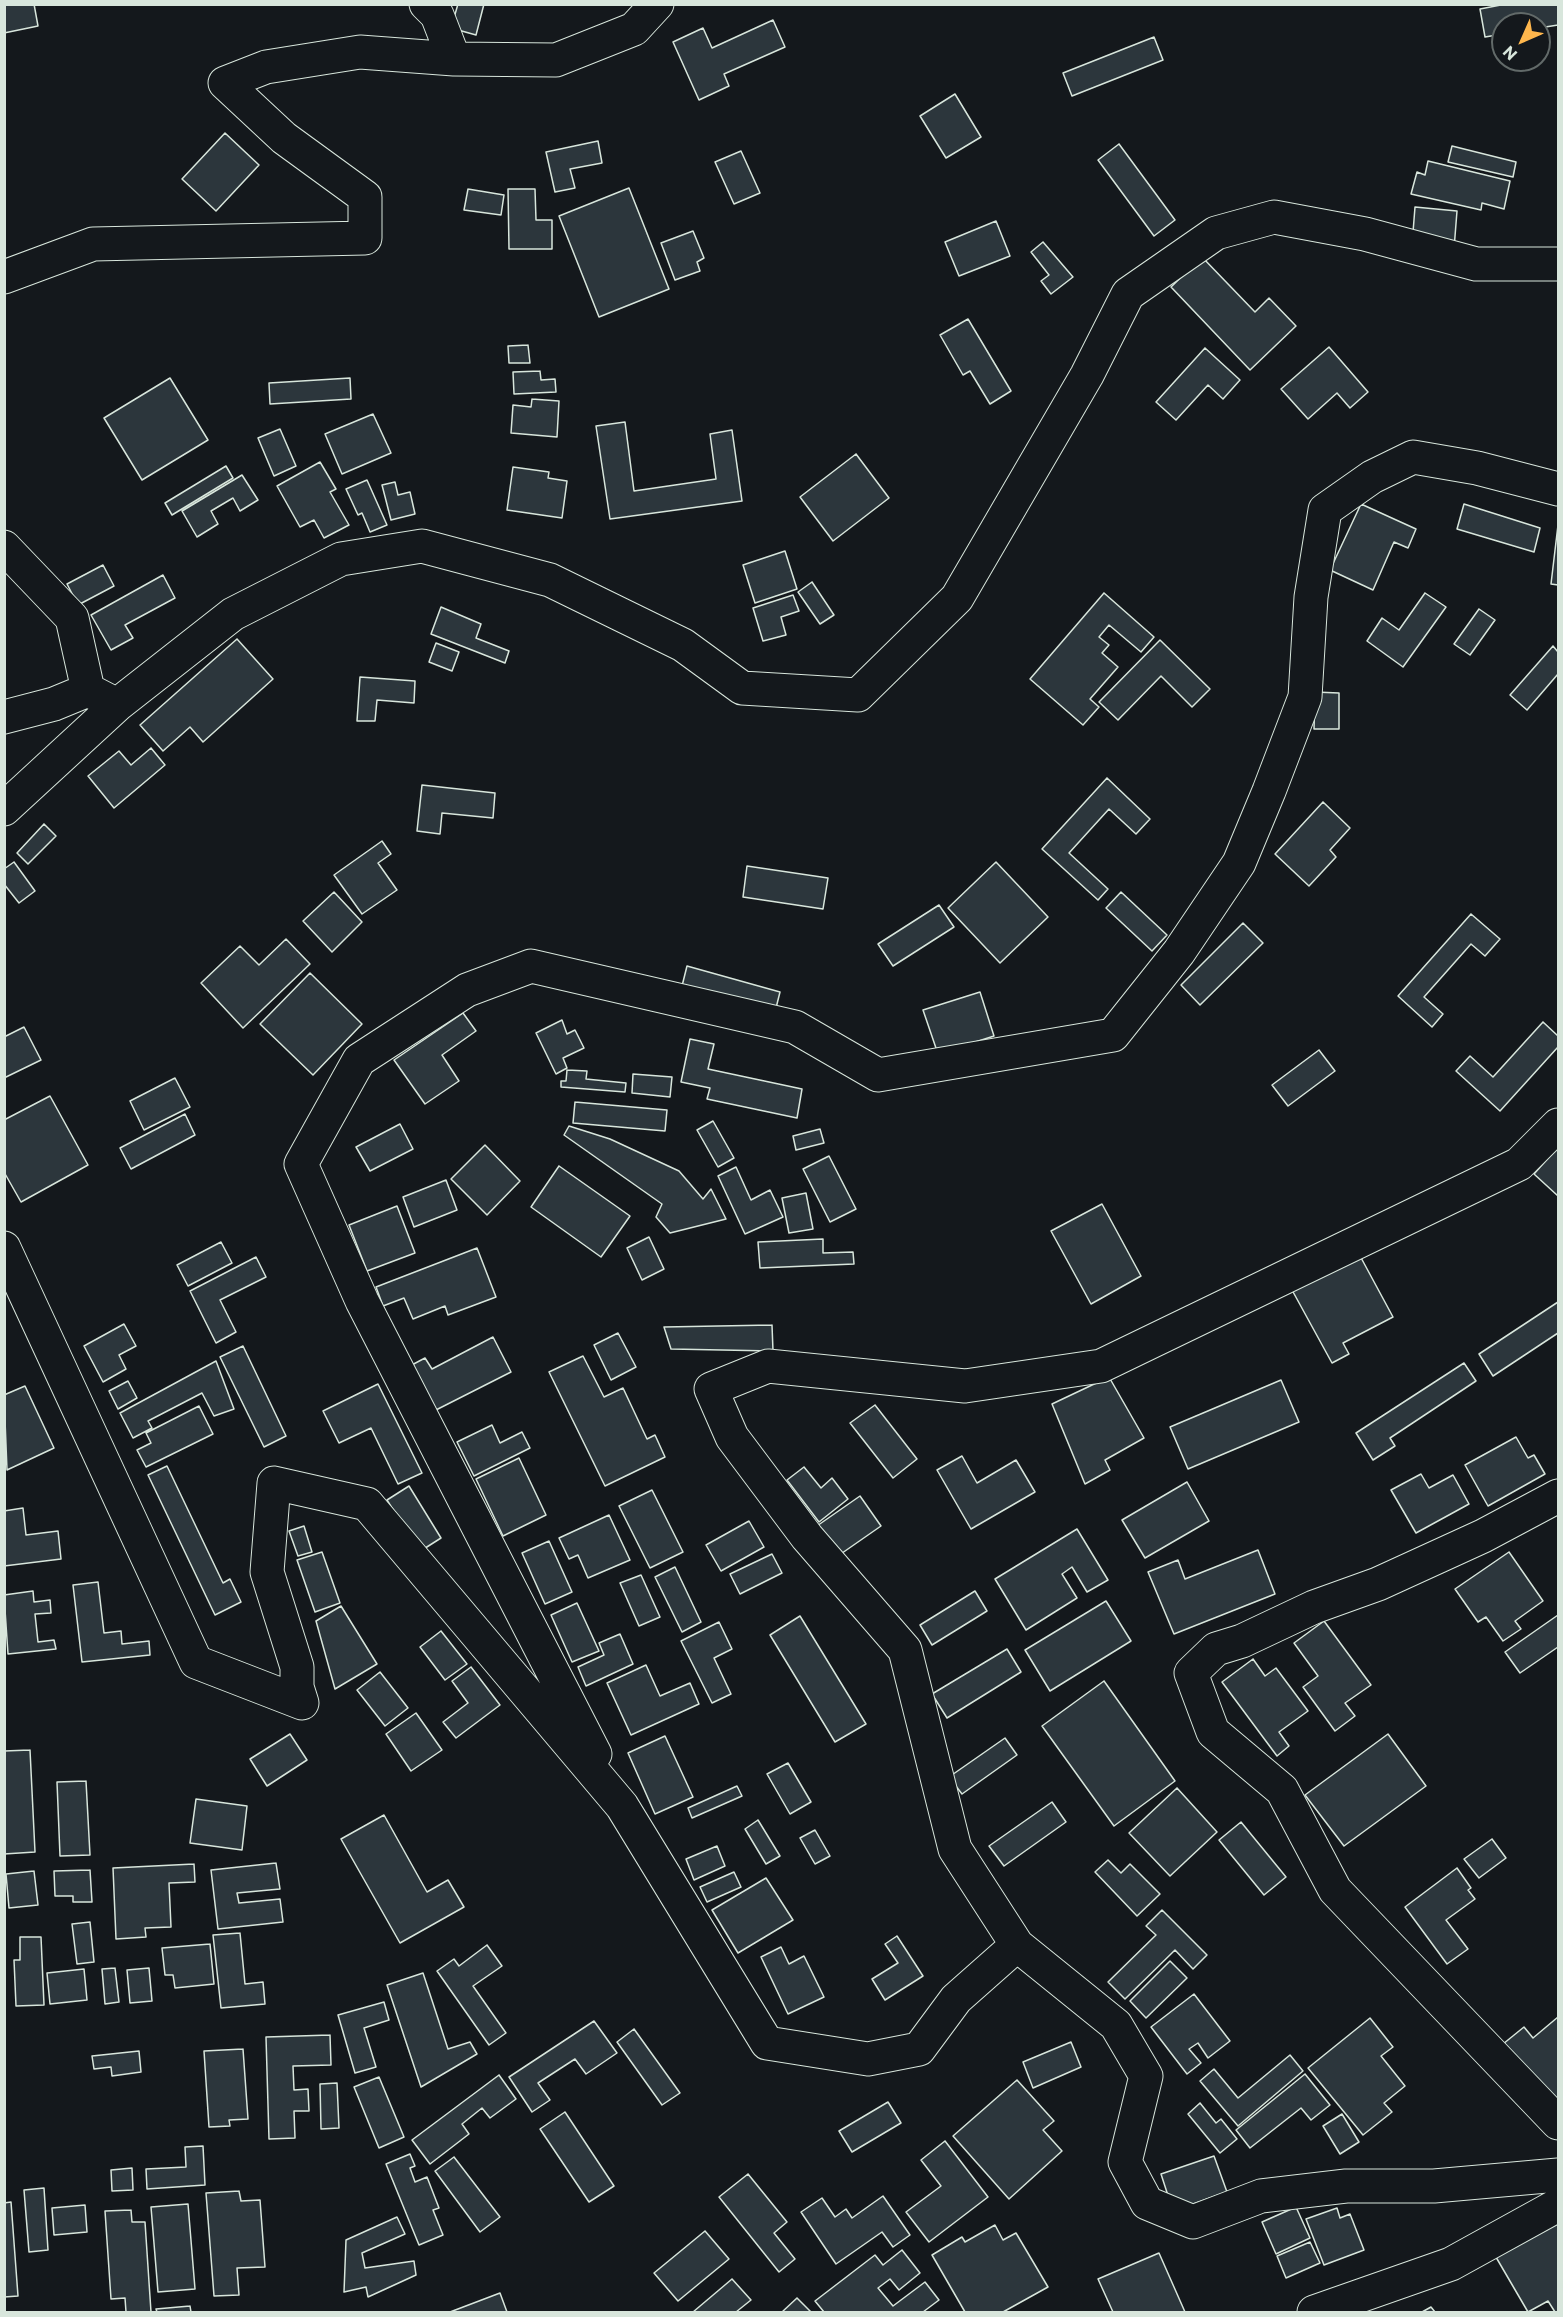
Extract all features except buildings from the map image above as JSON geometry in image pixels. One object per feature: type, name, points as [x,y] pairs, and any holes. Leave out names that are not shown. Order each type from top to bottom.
[{"type":"street","points":[[426,4],[437,15],[454,59]]},
{"type":"street","points":[[4,277],[93,244],[365,238],[365,197],[284,138],[225,83],[266,67],[360,52],[454,59],[556,60],[634,29],[657,4]]},
{"type":"street","points":[[4,809],[117,705],[233,614],[340,560],[422,546],[550,580],[683,645],[742,688],[858,695],[957,598],[1088,375],[1128,294],[1216,233],[1274,216],[1365,234],[1476,264],[1558,264]]},
{"type":"street","points":[[1017,1945],[956,1999],[919,2049],[868,2060],[767,2043],[622,1806],[362,1301],[301,1164],[359,1060],[467,990],[531,966],[795,1027],[878,1075],[1113,1035],[1179,952],[1239,863],[1269,791],[1305,698],[1311,597],[1325,510],[1372,477],[1413,457],[1477,468],[1558,489]]},
{"type":"street","points":[[4,547],[72,618],[88,690]]},
{"type":"street","points":[[4,717],[54,704],[88,690],[117,705]]},
{"type":"street","points":[[1558,1125],[1519,1164],[1101,1366],[965,1386],[768,1366],[711,1389],[738,1446],[807,1537],[905,1650],[955,1849],[1017,1945],[1116,2025],[1146,2076],[1125,2162],[1147,2203],[1193,2222],[1261,2196],[1346,2186],[1434,2186],[1558,2175]]},
{"type":"street","points":[[4,1248],[196,1662],[302,1703],[297,1687],[297,1667],[267,1572],[274,1483],[367,1504],[622,1806]]},
{"type":"street","points":[[1558,1496],[1483,1536],[1388,1579],[1216,1649],[1191,1673],[1213,1732],[1282,1790],[1335,1890],[1558,2123]]},
{"type":"street","points":[[1314,2313],[1451,2264],[1558,2205]]}]
